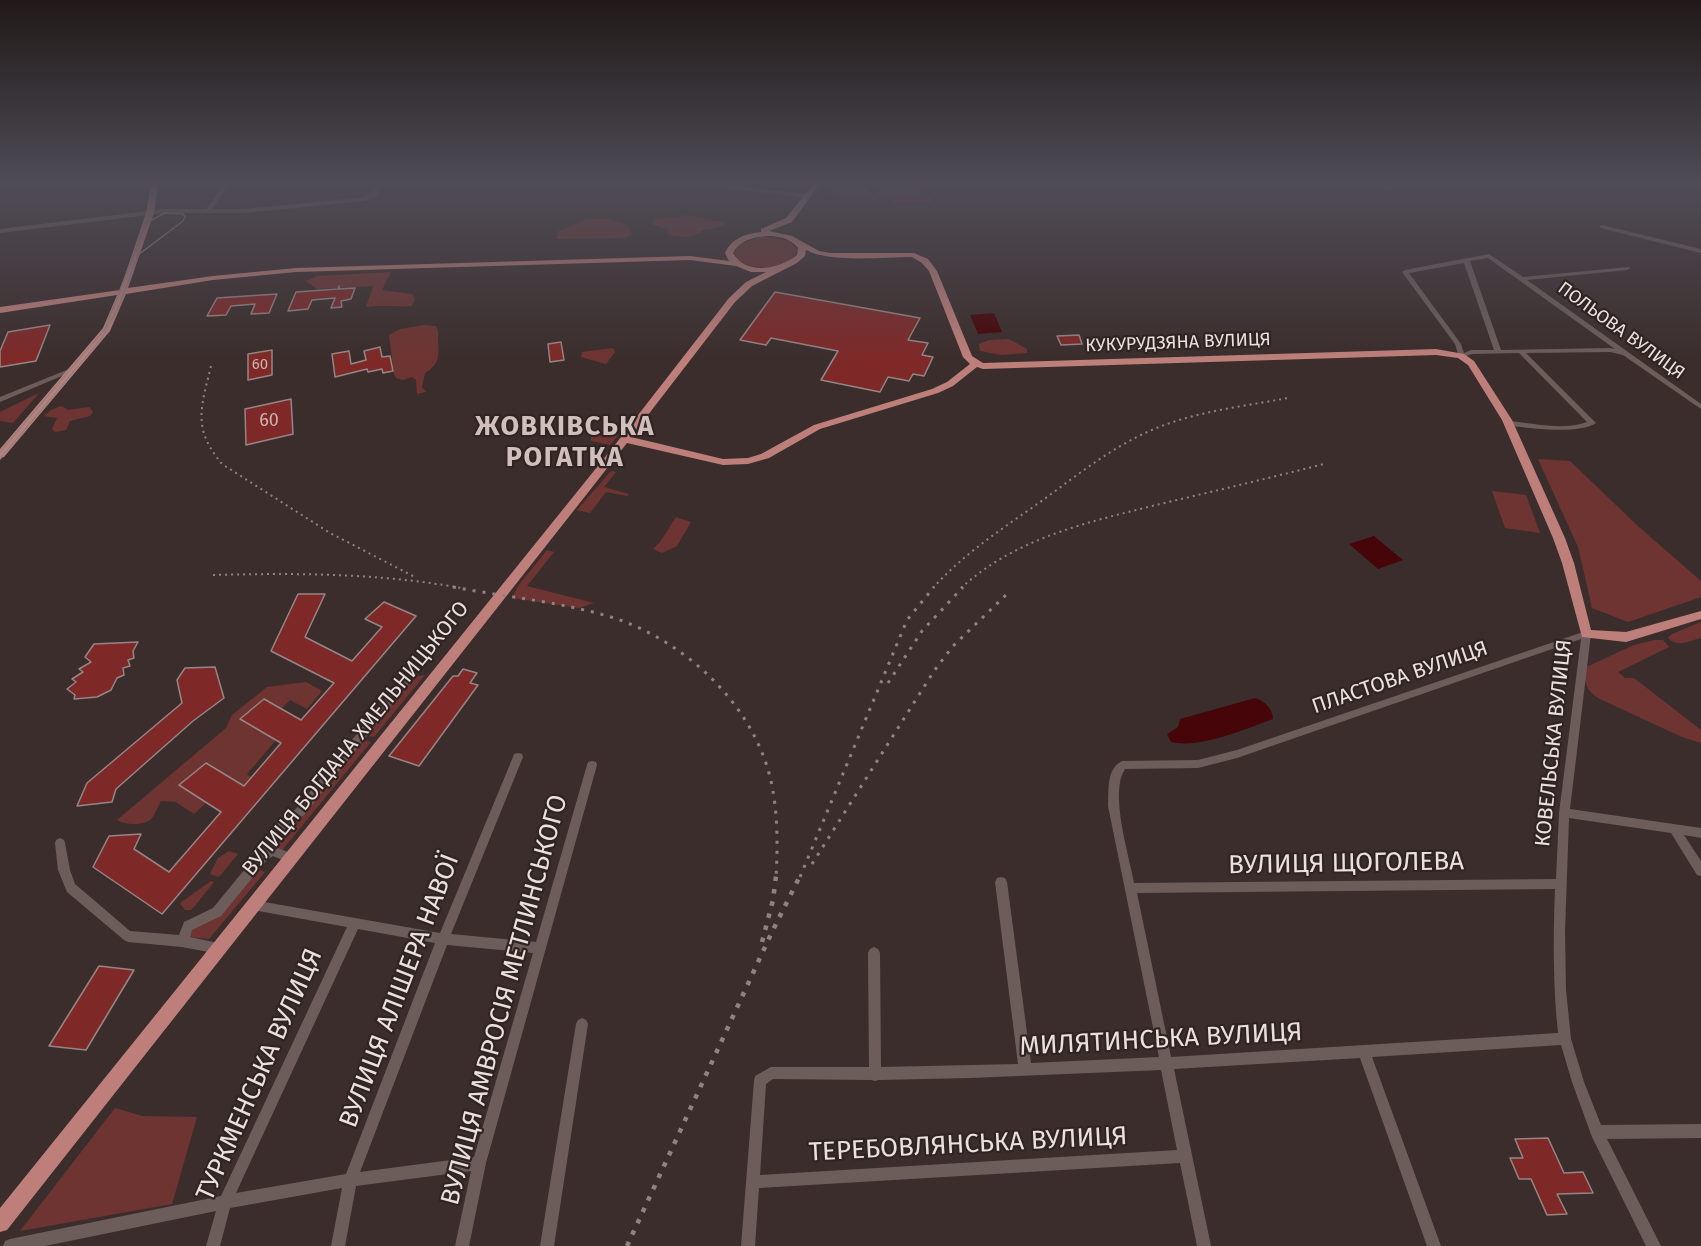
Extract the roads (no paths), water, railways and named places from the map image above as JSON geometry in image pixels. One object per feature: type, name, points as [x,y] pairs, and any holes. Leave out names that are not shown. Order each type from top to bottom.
[{"type":"main road","points":[[0,455],[107,329],[140,242]]},
{"type":"main road","points":[[690,258],[737,242]]},
{"type":"main road","points":[[737,242],[729,253],[750,284]]},
{"type":"main road","points":[[625,439],[723,462],[748,461],[765,456],[818,427],[935,391],[950,384],[976,364],[968,357],[933,271],[925,261],[914,255],[830,255],[817,253],[798,242]]},
{"type":"main road","name":"ВУЛИЦЯ БОГДАНА ХМЕЛЬНИЦЬКОГО","points":[[0,1223],[625,439],[732,300],[750,284],[791,264],[801,256],[802,248],[798,242]]},
{"type":"main road","points":[[0,310],[245,274],[338,268],[690,258],[738,264],[754,269],[779,268]]},
{"type":"main road","name":"КУКУРУДЗЯНА ВУЛИЦЯ","points":[[976,364],[991,367],[1436,352],[1461,356]]},
{"type":"main road","name":"КОВЕЛЬСЬКА ВУЛИЦЯ","points":[[1461,356],[1477,369],[1508,423],[1529,467],[1568,563],[1586,634]]},
{"type":"main road","name":"ПЛАСТОВА ВУЛИЦЯ","points":[[1586,634],[1626,638],[1701,615]]},
{"type":"street","points":[[1664,242],[1701,251]]},
{"type":"street","name":"ПОЛЬОВА ВУЛИЦЯ","points":[[1467,262],[1489,256],[1701,407]]},
{"type":"street","points":[[1467,262],[1498,351]]},
{"type":"street","name":"КОВЕЛЬСЬКА ВУЛИЦЯ","points":[[1461,356],[1458,344],[1405,272],[1467,262]]},
{"type":"street","name":"ПОЛЬОВА ВУЛИЦЯ","points":[[1523,279],[1627,268]]},
{"type":"street","name":"КУКУРУДЗЯНА ВУЛИЦЯ","points":[[1461,356],[1471,352],[1498,351],[1610,350],[1624,352]]},
{"type":"street","points":[[1508,423],[1563,427],[1586,426],[1592,423],[1520,351]]},
{"type":"street","points":[[0,400],[74,369]]},
{"type":"street","name":"КОВЕЛЬСЬКА ВУЛИЦЯ","points":[[1586,634],[1564,813],[1558,932],[1565,1039],[1597,1132],[1654,1246]]},
{"type":"street","name":"ПЛАСТОВА ВУЛИЦЯ","points":[[1130,888],[1113,806],[1115,775],[1122,765],[1198,764],[1237,754],[1586,634]]},
{"type":"street","points":[[289,858],[267,848],[269,840],[286,820],[300,812],[410,675]]},
{"type":"street","name":"ВУЛИЦЯ АЛІШЕРА НАВОЇ","points":[[338,1246],[350,1180],[443,939],[518,757]]},
{"type":"street","name":"ВУЛИЦЯ АМВРОСІЯ МЕТЛИНСЬКОГО","points":[[462,1246],[479,1163],[592,765]]},
{"type":"street","points":[[1564,813],[1701,833]]},
{"type":"street","points":[[1675,830],[1701,871]]},
{"type":"street","points":[[60,843],[64,870],[71,888],[128,936],[182,941],[219,948]]},
{"type":"street","points":[[182,941],[188,926],[217,912],[262,857],[272,851]]},
{"type":"street","points":[[1001,882],[1025,1069]]},
{"type":"street","name":"ВУЛИЦЯ ЩОГОЛЕВА","points":[[1130,888],[1561,884]]},
{"type":"street","points":[[1130,888],[1204,1246]]},
{"type":"street","points":[[253,905],[354,925],[443,939],[541,948]]},
{"type":"street","name":"ТУРКМЕНСЬКА ВУЛИЦЯ","points":[[213,1246],[225,1202],[354,925]]},
{"type":"street","points":[[874,953],[875,1075]]},
{"type":"street","points":[[546,1246],[582,1024]]},
{"type":"street","name":"МИЛЯТИНСЬКА ВУЛИЦЯ","points":[[753,1182],[760,1081],[771,1073],[875,1075],[1167,1063],[1565,1039]]},
{"type":"street","points":[[1364,1051],[1434,1246]]},
{"type":"street","points":[[1597,1132],[1701,1131]]},
{"type":"street","name":"ТЕРЕБОВЛЯНСЬКА ВУЛИЦЯ","points":[[753,1182],[1186,1155]]},
{"type":"street","points":[[10,1246],[225,1202],[350,1180],[479,1163]]},
{"type":"street","points":[[748,1246],[753,1182]]},
{"type":"tram line","points":[[0,452],[105,329],[139,242]]},
{"type":"tram line","points":[[0,459],[102,338],[120,304],[138,255],[155,242]]},
{"type":"railway","points":[[211,366],[201,417],[206,439],[222,464],[330,533],[413,576]]},
{"type":"railway","points":[[933,588],[985,541],[1113,450],[1175,421],[1288,398]]},
{"type":"railway","points":[[961,588],[983,570],[1006,556],[1030,544],[1081,525],[1324,464]]},
{"type":"railway","points":[[213,575],[338,575],[399,579],[461,588]]},
{"type":"railway","points":[[453,587],[595,612],[640,628],[689,658],[730,698],[759,747],[769,773],[774,799],[777,825],[776,877]]},
{"type":"railway","points":[[800,877],[907,620],[934,587]]},
{"type":"railway","points":[[888,683],[922,631],[963,587]]},
{"type":"railway","points":[[812,864],[934,671],[953,646],[1008,593]]},
{"type":"railway","points":[[762,942],[773,900],[776,876]]},
{"type":"railway","points":[[627,1246],[800,876]]},
{"type":"district","name":"ЖОВКІВСЬКА РОГАТКА","points":[[565,442]]}]
